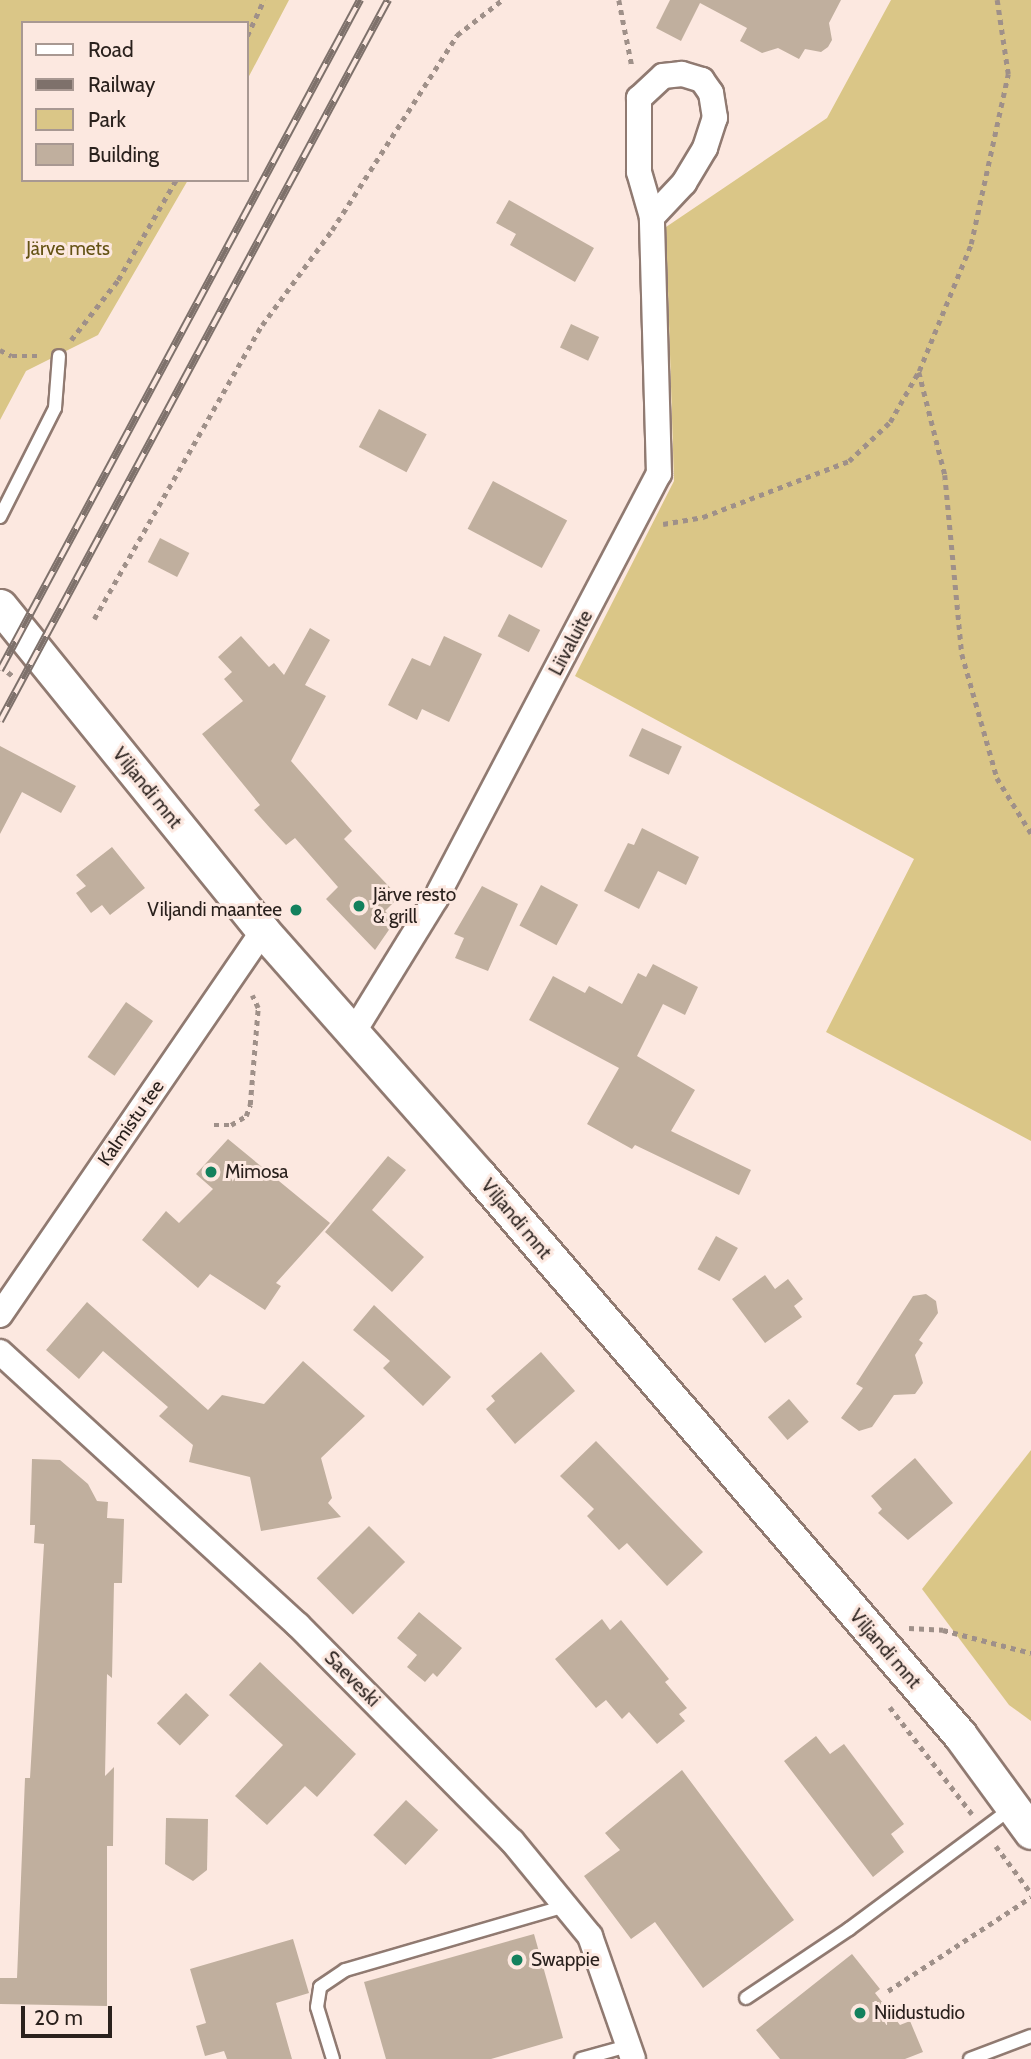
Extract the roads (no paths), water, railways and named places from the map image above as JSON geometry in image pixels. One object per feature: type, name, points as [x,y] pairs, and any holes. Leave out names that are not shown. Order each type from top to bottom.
[{"type":"main road","name":"Viljandi mnt","points":[[0,606],[263,931],[960,1735],[1022,1820]]},
{"type":"street","name":"Liivaluite","points":[[353,1033],[436,898],[659,474],[652,217],[639,172],[639,98],[663,76],[682,74],[702,80],[711,93],[715,118],[705,148],[684,183],[652,217]]},
{"type":"street","name":"Kalmistu tee","points":[[0,1315],[263,931]]},
{"type":"street","name":"Saeveski","points":[[0,1352],[298,1625],[512,1841],[590,1936],[631,2052]]},
{"type":"lane","points":[[0,517],[55,408],[59,356]]},
{"type":"lane","points":[[746,1998],[849,1929],[1022,1820]]},
{"type":"lane","points":[[333,2059],[317,2007],[320,1987],[345,1969],[565,1906]]},
{"type":"lane","points":[[970,2059],[1031,2036]]},
{"type":"lane","points":[[581,2059],[631,2052]]},
{"type":"railway","points":[[0,670],[360,0]]},
{"type":"railway","points":[[0,721],[388,0]]},
{"type":"place","name":"Järve resto & grill","points":[[359,906]]},
{"type":"place","name":"Viljandi maantee","points":[[296,910]]},
{"type":"place","name":"Mimosa","points":[[211,1172]]},
{"type":"place","name":"Swappie","points":[[517,1960]]},
{"type":"place","name":"Niidustudio","points":[[860,2013]]},
{"type":"park label","name":"Järve mets","points":[[68,249]]}]
